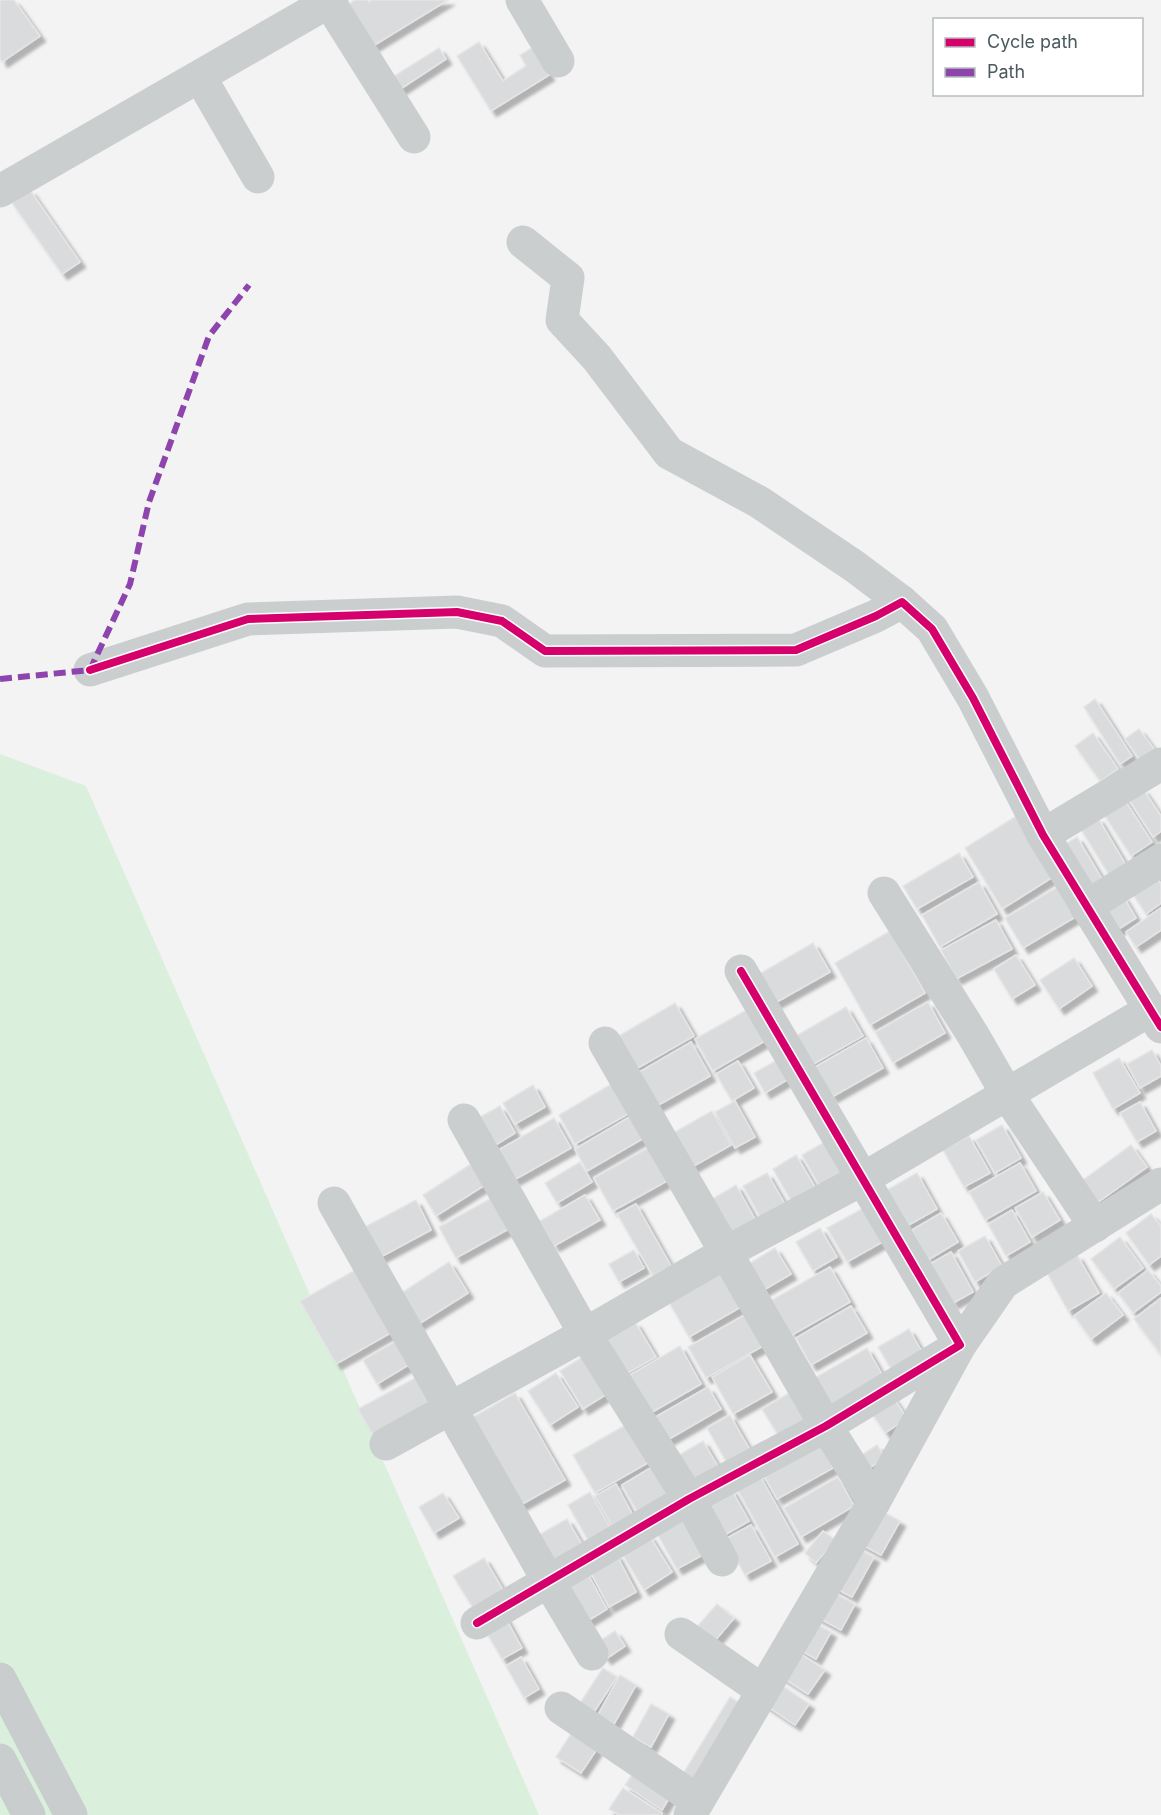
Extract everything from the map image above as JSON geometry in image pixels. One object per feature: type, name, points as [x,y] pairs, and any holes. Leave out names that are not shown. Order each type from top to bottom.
[{"type":"main road","points":[[0,1679],[71,1815]]},
{"type":"main road","points":[[0,1760],[29,1815]]},
{"type":"street","points":[[522,0],[558,62]]},
{"type":"street","points":[[0,191],[331,1],[414,137]]},
{"type":"street","points":[[200,77],[258,177]]},
{"type":"street","points":[[386,1444],[585,1334],[725,1253],[861,1180],[1007,1094],[1156,1018],[1043,836],[973,698],[932,629],[902,602],[855,566],[759,502],[669,453],[597,358],[562,320],[568,278],[523,242]]},
{"type":"street","points":[[90,670],[248,619],[457,612],[502,621],[545,651],[796,650],[876,616],[902,602]]},
{"type":"street","points":[[1043,836],[1161,764]]},
{"type":"street","points":[[1086,907],[1161,860]]},
{"type":"street","points":[[884,893],[1007,1094],[1095,1226]]},
{"type":"street","points":[[741,970],[827,1115],[861,1180],[960,1346]]},
{"type":"street","points":[[605,1043],[826,1426],[874,1502]]},
{"type":"street","points":[[464,1120],[585,1334],[689,1499],[722,1560]]},
{"type":"street","points":[[561,1708],[694,1808],[874,1502],[960,1346],[1003,1283],[1161,1184]]},
{"type":"street","points":[[334,1203],[449,1408],[592,1654]]},
{"type":"street","points":[[477,1623],[689,1499],[826,1426],[960,1346]]},
{"type":"street","points":[[681,1634],[763,1691]]},
{"type":"green space","points":[[0,754],[86,786],[539,1815],[0,1815]]},
{"type":"building","points":[[0,0],[14,0],[40,36],[2,62],[0,58]]},
{"type":"building","points":[[355,0],[368,0],[369,2],[372,0],[448,0],[373,46],[347,5]]},
{"type":"building","points":[[479,42],[503,81],[526,66],[520,55],[532,48],[549,75],[491,111],[457,56]]},
{"type":"building","points":[[439,48],[446,59],[399,90],[391,78]]},
{"type":"building","points":[[30,190],[80,262],[62,274],[12,203]]},
{"type":"building","points":[[1095,699],[1132,756],[1120,764],[1084,707]]},
{"type":"building","points":[[1139,729],[1157,753],[1142,763],[1125,739]]},
{"type":"building","points":[[1093,733],[1118,769],[1100,781],[1075,746]]},
{"type":"building","points":[[1143,789],[1161,816],[1161,831],[1153,837],[1128,798]]},
{"type":"building","points":[[1122,796],[1152,842],[1131,856],[1101,810]]},
{"type":"building","points":[[1018,815],[1056,875],[1002,909],[965,848]]},
{"type":"building","points":[[1098,818],[1126,865],[1109,875],[1080,828]]},
{"type":"building","points":[[1077,837],[1105,884],[1090,893],[1062,846]]},
{"type":"building","points":[[959,853],[973,877],[917,909],[903,886]]},
{"type":"building","points":[[1154,873],[1161,884],[1161,903],[1146,914],[1130,890]]},
{"type":"building","points":[[979,882],[997,914],[940,947],[922,915]]},
{"type":"building","points":[[1059,886],[1077,916],[1023,948],[1005,918]]},
{"type":"building","points":[[1123,896],[1136,918],[1114,932],[1101,911]]},
{"type":"building","points":[[1161,908],[1161,930],[1136,947],[1126,932]]},
{"type":"building","points":[[996,920],[1012,949],[956,979],[941,950]]},
{"type":"building","points":[[890,931],[925,993],[870,1025],[835,963]]},
{"type":"building","points":[[813,943],[830,972],[775,1003],[759,974]]},
{"type":"building","points":[[1016,955],[1035,985],[1012,999],[994,969]]},
{"type":"building","points":[[1074,958],[1092,986],[1059,1009],[1040,980]]},
{"type":"building","points":[[928,1002],[945,1033],[893,1063],[875,1032]]},
{"type":"building","points":[[675,1003],[694,1036],[636,1069],[617,1037]]},
{"type":"building","points":[[752,1007],[770,1038],[713,1071],[695,1039]]},
{"type":"building","points":[[846,1007],[863,1036],[812,1065],[796,1036]]},
{"type":"building","points":[[866,1038],[883,1068],[832,1097],[815,1067]]},
{"type":"building","points":[[691,1042],[710,1076],[655,1107],[636,1074]]},
{"type":"building","points":[[1152,1050],[1161,1066],[1161,1076],[1140,1088],[1127,1064]]},
{"type":"building","points":[[786,1055],[797,1074],[765,1093],[754,1073]]},
{"type":"building","points":[[1119,1058],[1140,1093],[1113,1109],[1093,1073]]},
{"type":"building","points":[[738,1061],[754,1088],[732,1101],[716,1074]]},
{"type":"building","points":[[613,1083],[630,1113],[575,1144],[559,1115]]},
{"type":"building","points":[[533,1085],[545,1107],[515,1124],[503,1103]]},
{"type":"building","points":[[735,1101],[755,1137],[735,1148],[715,1112]]},
{"type":"building","points":[[1140,1102],[1156,1131],[1137,1142],[1120,1113]]},
{"type":"building","points":[[500,1106],[515,1133],[494,1146],[478,1118]]},
{"type":"building","points":[[712,1111],[731,1145],[692,1167],[673,1133]]},
{"type":"building","points":[[631,1116],[644,1138],[587,1171],[575,1149]]},
{"type":"building","points":[[554,1118],[571,1148],[514,1180],[497,1151]]},
{"type":"building","points":[[1002,1125],[1021,1158],[995,1173],[976,1140]]},
{"type":"building","points":[[969,1136],[990,1173],[964,1187],[943,1150]]},
{"type":"building","points":[[828,1140],[846,1172],[820,1187],[802,1155]]},
{"type":"building","points":[[1131,1145],[1147,1167],[1094,1205],[1079,1183]]},
{"type":"building","points":[[648,1148],[667,1181],[613,1211],[594,1178]]},
{"type":"building","points":[[796,1155],[815,1187],[791,1201],[773,1169]]},
{"type":"building","points":[[580,1162],[592,1182],[557,1203],[545,1183]]},
{"type":"building","points":[[1020,1163],[1036,1191],[985,1220],[969,1192]]},
{"type":"building","points":[[471,1164],[485,1185],[436,1216],[423,1195]]},
{"type":"building","points":[[767,1173],[786,1206],[762,1220],[743,1186]]},
{"type":"building","points":[[917,1173],[937,1209],[907,1226],[887,1190]]},
{"type":"building","points":[[736,1185],[756,1221],[729,1236],[709,1201]]},
{"type":"building","points":[[1043,1192],[1060,1220],[1032,1237],[1015,1208]]},
{"type":"building","points":[[585,1195],[600,1220],[554,1246],[540,1221]]},
{"type":"building","points":[[495,1196],[512,1227],[456,1258],[439,1227]]},
{"type":"building","points":[[416,1200],[431,1230],[375,1260],[359,1230]]},
{"type":"building","points":[[636,1204],[671,1266],[653,1276],[617,1214]]},
{"type":"building","points":[[867,1206],[886,1240],[847,1262],[827,1228]]},
{"type":"building","points":[[1012,1210],[1030,1242],[1006,1256],[988,1224]]},
{"type":"building","points":[[941,1213],[958,1242],[928,1260],[912,1230]]},
{"type":"building","points":[[1151,1214],[1161,1226],[1161,1256],[1149,1265],[1126,1233]]},
{"type":"building","points":[[820,1228],[837,1257],[813,1271],[796,1242]]},
{"type":"building","points":[[985,1236],[1002,1266],[975,1282],[958,1251]]},
{"type":"building","points":[[1120,1237],[1143,1268],[1114,1289],[1091,1259]]},
{"type":"building","points":[[775,1248],[791,1274],[762,1291],[747,1265]]},
{"type":"building","points":[[634,1250],[644,1268],[619,1282],[609,1264]]},
{"type":"building","points":[[951,1252],[973,1292],[953,1303],[930,1264]]},
{"type":"building","points":[[1077,1255],[1099,1293],[1068,1311],[1047,1273]]},
{"type":"building","points":[[449,1262],[468,1293],[414,1327],[395,1297]]},
{"type":"building","points":[[724,1266],[746,1304],[689,1337],[667,1299]]},
{"type":"building","points":[[830,1267],[850,1302],[792,1335],[772,1300]]},
{"type":"building","points":[[359,1268],[394,1331],[336,1364],[300,1301]]},
{"type":"building","points":[[1148,1270],[1161,1286],[1161,1292],[1133,1313],[1118,1293]]},
{"type":"building","points":[[1106,1293],[1123,1315],[1091,1339],[1074,1316]]},
{"type":"building","points":[[1161,1298],[1161,1355],[1134,1319]]},
{"type":"building","points":[[851,1306],[867,1333],[811,1365],[796,1338]]},
{"type":"building","points":[[745,1315],[763,1346],[706,1378],[688,1347]]},
{"type":"building","points":[[635,1322],[656,1357],[626,1374],[606,1339]]},
{"type":"building","points":[[909,1329],[925,1357],[894,1374],[878,1347]]},
{"type":"building","points":[[396,1341],[410,1364],[377,1384],[363,1360]]},
{"type":"building","points":[[680,1346],[701,1384],[649,1414],[628,1376]]},
{"type":"building","points":[[867,1348],[888,1385],[832,1417],[811,1380]]},
{"type":"building","points":[[587,1354],[610,1392],[583,1409],[560,1371]]},
{"type":"building","points":[[750,1355],[772,1392],[733,1414],[712,1377]]},
{"type":"building","points":[[556,1373],[578,1407],[550,1425],[528,1391]]},
{"type":"building","points":[[417,1377],[433,1407],[375,1439],[358,1409]]},
{"type":"building","points":[[708,1387],[721,1409],[664,1442],[652,1419]]},
{"type":"building","points":[[791,1392],[811,1426],[783,1443],[762,1409]]},
{"type":"building","points":[[515,1393],[565,1480],[517,1507],[468,1420]]},
{"type":"building","points":[[892,1396],[907,1418],[885,1433],[870,1411]]},
{"type":"building","points":[[730,1415],[754,1457],[731,1470],[707,1428]]},
{"type":"building","points":[[629,1423],[651,1461],[595,1493],[573,1455]]},
{"type":"building","points":[[703,1441],[723,1475],[693,1492],[674,1458]]},
{"type":"building","points":[[819,1443],[833,1468],[777,1499],[763,1474]]},
{"type":"building","points":[[877,1445],[885,1458],[863,1472],[855,1459]]},
{"type":"building","points":[[652,1467],[671,1500],[641,1518],[622,1485]]},
{"type":"building","points":[[759,1474],[798,1544],[775,1557],[736,1487]]},
{"type":"building","points":[[838,1477],[854,1506],[801,1537],[784,1508]]},
{"type":"building","points":[[616,1484],[636,1521],[616,1533],[595,1496]]},
{"type":"building","points":[[731,1489],[749,1521],[723,1536],[705,1504]]},
{"type":"building","points":[[590,1492],[611,1529],[589,1542],[568,1505]]},
{"type":"building","points":[[443,1493],[459,1518],[434,1533],[419,1507]]},
{"type":"building","points":[[876,1508],[900,1521],[881,1555],[857,1542]]},
{"type":"building","points":[[685,1511],[708,1552],[677,1569],[654,1528]]},
{"type":"building","points":[[567,1519],[587,1553],[555,1571],[535,1537]]},
{"type":"building","points":[[751,1525],[771,1561],[745,1575],[725,1539]]},
{"type":"building","points":[[823,1531],[835,1540],[816,1563],[805,1553]]},
{"type":"building","points":[[649,1535],[672,1572],[644,1590],[621,1552]]},
{"type":"building","points":[[853,1546],[874,1557],[852,1597],[831,1586]]},
{"type":"building","points":[[616,1554],[636,1592],[609,1607],[589,1569]]},
{"type":"building","points":[[484,1558],[506,1595],[476,1613],[453,1576]]},
{"type":"building","points":[[586,1571],[607,1609],[586,1622],[564,1584]]},
{"type":"building","points":[[827,1589],[855,1604],[841,1630],[813,1615]]},
{"type":"building","points":[[717,1604],[734,1618],[713,1643],[696,1628]]},
{"type":"building","points":[[504,1615],[522,1648],[502,1659],[483,1627]]},
{"type":"building","points":[[809,1620],[831,1632],[816,1659],[794,1647]]},
{"type":"building","points":[[615,1631],[625,1646],[606,1659],[595,1644]]},
{"type":"building","points":[[793,1649],[825,1670],[808,1694],[777,1674]]},
{"type":"building","points":[[521,1657],[539,1689],[524,1698],[506,1666]]},
{"type":"building","points":[[603,1668],[617,1677],[592,1715],[578,1706]]},
{"type":"building","points":[[620,1675],[636,1685],[614,1724],[598,1715]]},
{"type":"building","points":[[775,1681],[809,1704],[795,1725],[761,1702]]},
{"type":"building","points":[[730,1697],[749,1709],[699,1788],[681,1777]]},
{"type":"building","points":[[651,1704],[669,1714],[651,1747],[633,1737]]},
{"type":"building","points":[[576,1726],[601,1743],[581,1773],[556,1757]]},
{"type":"building","points":[[638,1766],[674,1790],[662,1810],[625,1785]]},
{"type":"building","points":[[623,1788],[662,1813],[661,1815],[619,1815],[609,1809]]},
{"type":"marked path","points":[[0,679],[90,670],[130,584],[149,502],[209,336],[249,285]]},
{"type":"cycle path","points":[[90,670],[248,619],[457,612],[502,621],[545,651],[796,650],[876,616],[902,602],[932,629],[973,698],[1043,835],[1161,1027]]},
{"type":"cycle path","points":[[477,1623],[689,1499],[826,1426],[960,1345],[741,971]]}]
